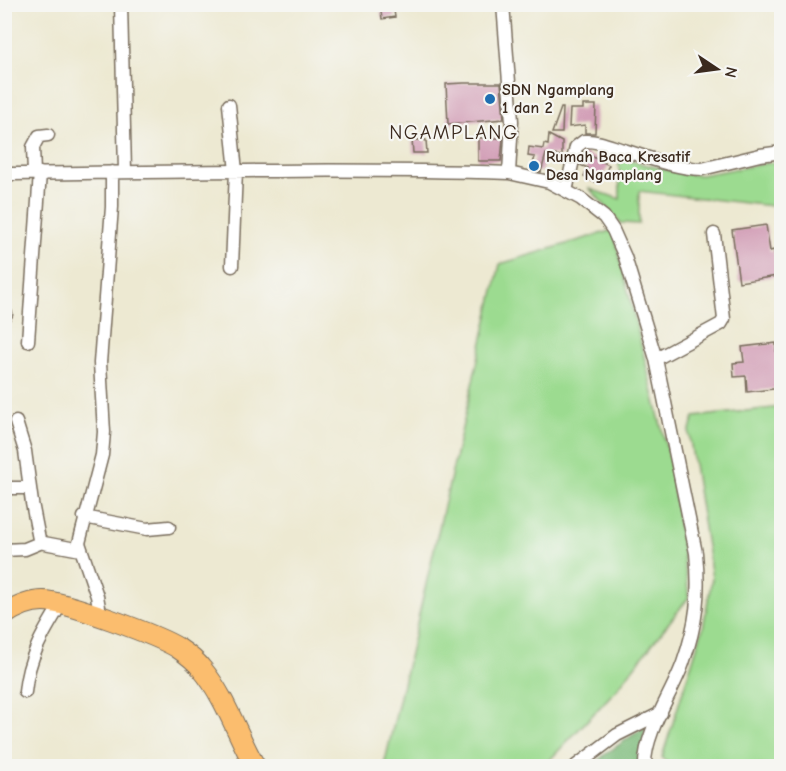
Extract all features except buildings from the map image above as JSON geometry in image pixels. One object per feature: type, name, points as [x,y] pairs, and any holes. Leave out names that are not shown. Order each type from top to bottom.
[{"type":"main road","points":[[4,615],[14,609],[42,601],[61,604],[177,647],[193,659],[209,679],[255,766]]},
{"type":"street","points":[[121,4],[125,171]]},
{"type":"street","points":[[503,4],[512,121],[509,173]]},
{"type":"street","points":[[229,105],[236,171],[232,266]]},
{"type":"street","points":[[28,341],[37,173],[34,143],[39,136],[48,135]]},
{"type":"street","points":[[566,191],[575,150],[581,141],[601,143],[695,169],[782,152]]},
{"type":"street","points":[[4,174],[401,170],[509,173],[540,179],[566,191],[581,199],[604,217],[613,230],[625,257],[656,359],[696,553],[699,585],[696,619],[683,663],[651,737],[645,766]]},
{"type":"street","points":[[101,618],[97,596],[81,550],[79,536],[102,455],[104,432],[100,363],[112,207],[112,172]]},
{"type":"street","points":[[656,359],[721,324],[724,319],[714,234]]},
{"type":"street","points":[[16,422],[25,451],[29,488],[37,529],[42,542]]},
{"type":"street","points":[[4,488],[29,488]]},
{"type":"street","points":[[84,517],[147,529],[169,527]]},
{"type":"street","points":[[4,550],[25,549],[42,542],[81,550]]},
{"type":"street","points":[[25,692],[27,672],[33,652],[61,604]]},
{"type":"street","points":[[576,766],[617,735],[661,713]]},
{"type":"green space","points":[[619,158],[683,174],[701,175],[781,161],[781,207],[639,191],[639,224],[621,223],[590,189],[620,199]]},
{"type":"green space","points":[[613,230],[669,458],[689,597],[617,689],[544,766],[384,766],[500,264]]},
{"type":"green space","points":[[781,407],[781,766],[670,766],[662,757],[703,628],[712,578],[689,433],[694,417]]},
{"type":"green space","points":[[646,726],[640,766],[594,766],[604,755]]},
{"type":"place","name":"SDN Ngamplang 1 dan 2","points":[[490,99]]},
{"type":"place","name":"Rumah Baca Kresatif Desa Ngamplang","points":[[534,166]]},
{"type":"district","name":"NGAMPLANG","points":[[454,132]]}]
